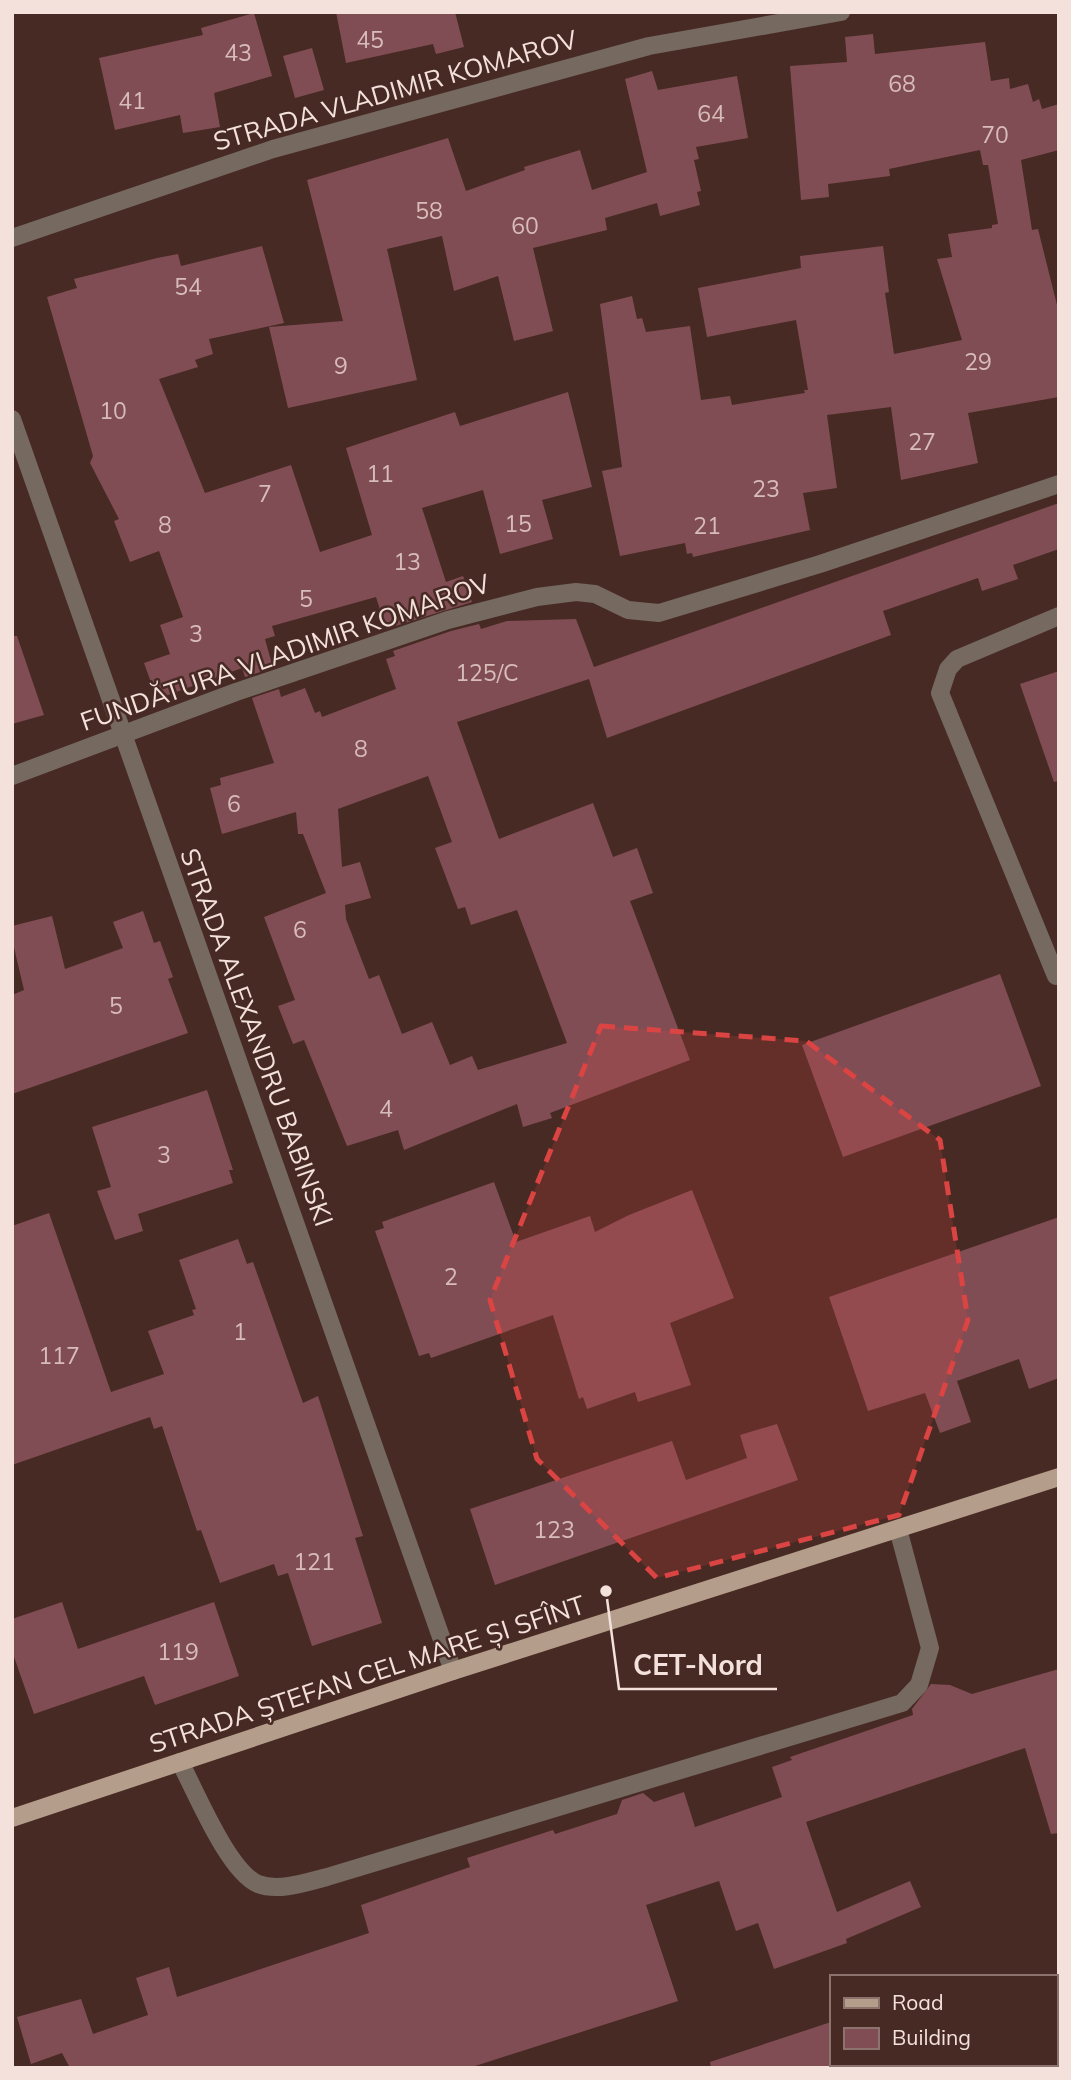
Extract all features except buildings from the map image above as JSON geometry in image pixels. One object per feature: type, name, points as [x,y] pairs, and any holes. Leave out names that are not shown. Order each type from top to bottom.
[{"type":"main road","name":"STRADA ȘTEFAN CEL MARE ȘI SFÎNT","points":[[12,1818],[453,1671],[1059,1477]]},
{"type":"street","name":"STRADA VLADIMIR KOMAROV","points":[[12,238],[273,149],[649,46],[841,12]]},
{"type":"street","name":"STRADA ALEXANDRU BABINSKI","points":[[12,419],[453,1671]]},
{"type":"street","name":"FUNDĂTURA VLADIMIR KOMAROV","points":[[12,776],[315,664],[503,605],[537,597],[584,592],[608,599],[628,610],[659,613],[820,565],[1059,484]]},
{"type":"street","points":[[1056,976],[940,693],[948,669],[957,659],[1059,615]]},
{"type":"street","points":[[180,1762],[237,1867],[257,1884],[276,1887],[327,1877],[902,1703],[919,1685],[930,1648],[898,1529]]},
{"type":"highlighted area","points":[[601,1026],[806,1041],[940,1140],[968,1320],[899,1515],[657,1578],[537,1459],[490,1300]]},
{"type":"place","name":"CET-Nord","points":[[606,1591]]}]
